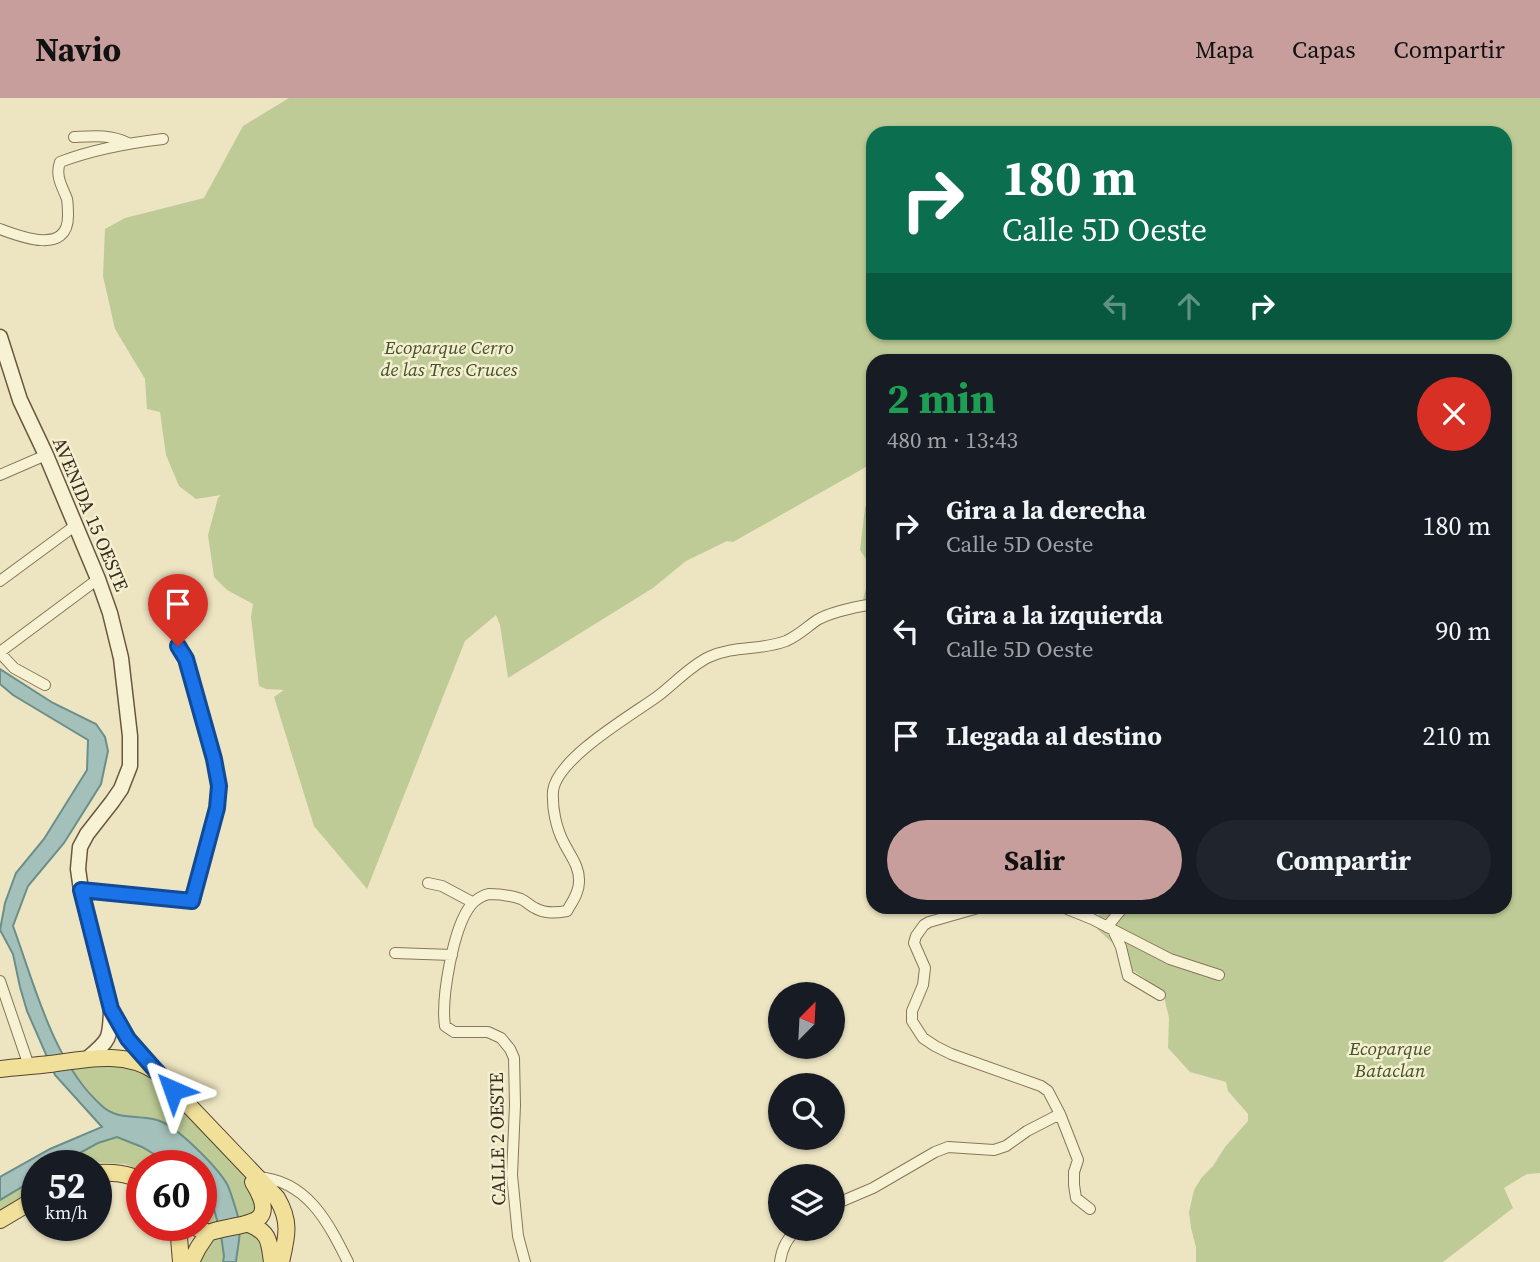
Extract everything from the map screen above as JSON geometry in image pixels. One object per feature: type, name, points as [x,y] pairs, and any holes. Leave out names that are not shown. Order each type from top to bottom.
[{"type":"main road","points":[[0,1069],[84,1059],[119,1058],[146,1065],[157,1072],[277,1198],[285,1212],[288,1231],[281,1262]]},
{"type":"main road","points":[[217,1231],[246,1224],[261,1215],[264,1205],[260,1193],[241,1160]]},
{"type":"main road","points":[[0,1220],[21,1208]]},
{"type":"main road","points":[[246,1224],[263,1231],[268,1237],[272,1262]]},
{"type":"main road","points":[[179,1241],[181,1262]]},
{"type":"main road","points":[[191,1262],[204,1241]]},
{"type":"street","points":[[74,137],[100,135],[117,138],[128,144]]},
{"type":"street","points":[[0,229],[36,240],[57,237],[68,225],[68,202],[57,169],[60,162],[98,150],[163,139]]},
{"type":"street","name":"AVENIDA 15 OESTE","points":[[0,337],[20,400],[98,579],[110,613],[121,659],[130,766],[121,789],[80,847],[78,869],[111,1009]]},
{"type":"street","points":[[0,475],[46,455]]},
{"type":"street","points":[[0,581],[76,525]]},
{"type":"street","points":[[45,685],[14,668],[0,653],[98,579]]},
{"type":"street","points":[[428,883],[442,886],[472,902],[486,894],[505,895],[554,914],[567,911],[580,881],[576,864],[562,841],[554,816],[553,789],[564,769],[607,730],[657,697],[705,659],[725,650],[772,646],[789,640],[819,619],[866,605]]},
{"type":"street","points":[[81,890],[192,901],[217,808],[219,786],[186,659],[178,646]]},
{"type":"street","name":"CALLE 2 OESTE","points":[[472,902],[465,913],[452,955],[445,1026],[454,1032],[488,1032],[501,1038],[514,1058],[512,1175],[518,1237],[524,1262]]},
{"type":"street","points":[[957,914],[929,922],[916,936],[914,943],[925,968],[923,985],[912,1011],[912,1021],[923,1038],[935,1046],[1048,1090],[1078,1160],[1074,1172],[1076,1198],[1090,1209]]},
{"type":"street","points":[[1088,914],[1110,929],[1170,959],[1219,975]]},
{"type":"street","points":[[1110,929],[1119,914]]},
{"type":"street","points":[[1110,929],[1121,947],[1128,976],[1160,995]]},
{"type":"street","points":[[396,953],[452,955]]},
{"type":"street","points":[[0,981],[35,1065]]},
{"type":"street","points":[[84,1059],[104,1046],[110,1034],[111,1009]]},
{"type":"street","points":[[111,1009],[128,1039],[157,1072]]},
{"type":"street","points":[[845,1200],[873,1188],[948,1147],[993,1150],[1006,1146],[1027,1131],[1060,1114]]},
{"type":"street","points":[[257,1177],[274,1179],[299,1190],[318,1210],[334,1233],[348,1262]]},
{"type":"street","points":[[780,1262],[786,1241]]},
{"type":"green space","name":"Ecoparque Cerro de las Tres Cruces","points":[[289,98],[1540,98],[1540,1173],[1527,1174],[1504,1188],[1513,1208],[1443,1262],[1196,1262],[1189,1212],[1194,1190],[1248,1121],[1248,1114],[1228,1091],[1226,1082],[1190,1072],[1168,1048],[1169,1018],[1163,992],[1134,971],[1124,970],[1117,947],[1097,929],[1100,914],[1512,914],[1512,354],[866,354],[866,467],[733,542],[727,541],[686,561],[653,588],[508,678],[496,615],[465,641],[367,889],[314,826],[274,697],[284,690],[259,686],[251,617],[253,604],[227,590],[214,577],[208,535],[221,495],[196,499],[179,486],[166,455],[160,412],[147,409],[145,379],[115,329],[103,276],[105,229],[125,218],[204,198],[243,126]]},
{"type":"green space","points":[[866,505],[866,559],[860,550]]},
{"type":"green space","points":[[81,1065],[109,1065],[135,1069],[151,1077],[237,1165],[255,1195],[256,1212],[239,1220],[228,1187],[217,1172],[217,1150],[197,1150],[178,1132],[142,1116],[118,1116],[103,1108],[71,1069]]},
{"type":"green space","points":[[117,1137],[147,1150],[126,1150],[126,1164],[112,1163],[112,1150],[86,1150]]},
{"type":"green space","points":[[21,1188],[21,1199],[0,1211],[0,1200]]},
{"type":"green space","points":[[245,1229],[261,1235],[267,1262],[236,1262],[240,1231]]},
{"type":"green space","points":[[221,1235],[223,1262],[198,1262],[208,1241],[217,1241],[217,1236]]},
{"type":"water","points":[[0,669],[53,703],[96,724],[105,737],[108,751],[101,784],[64,843],[28,886],[13,926],[47,1022],[71,1068],[102,1106],[115,1114],[150,1118],[165,1123],[197,1150],[147,1150],[117,1137],[85,1150],[48,1150],[102,1127],[55,1075],[27,1011],[13,954],[0,930],[5,903],[16,873],[44,839],[87,770],[88,740],[13,695],[0,684]]},
{"type":"water","points":[[21,1165],[21,1188],[0,1200],[0,1177]]},
{"type":"water","points":[[217,1171],[228,1187],[239,1220],[240,1236],[236,1262],[223,1262],[217,1220]]},
{"type":"route","points":[[173,1090],[128,1039],[111,1009],[81,890],[192,901],[217,808],[219,786],[186,659],[178,646]]},
{"type":"park label","name":"Ecoparque Bataclan","points":[[1390,1059]]}]
